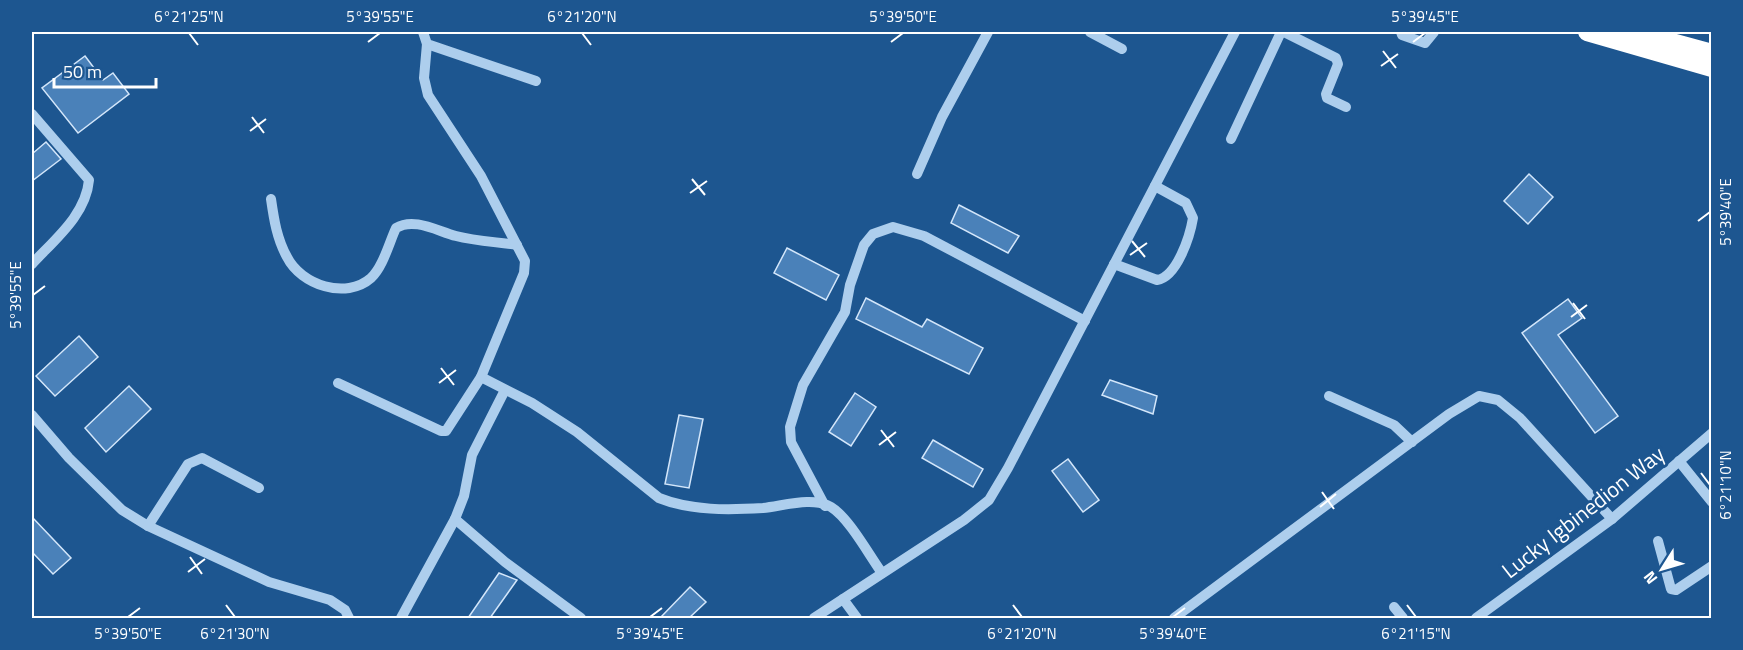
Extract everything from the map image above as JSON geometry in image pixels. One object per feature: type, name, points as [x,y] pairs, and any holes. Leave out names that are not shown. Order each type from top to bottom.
[{"type":"highway","points":[[1587,32],[1711,62]]},
{"type":"highway","points":[[1635,32],[1711,62]]},
{"type":"street","points":[[338,383],[441,431],[446,431],[481,377],[524,273],[525,261],[481,176],[428,95],[423,78],[427,44],[423,32]]},
{"type":"street","points":[[916,174],[942,117],[988,32]]},
{"type":"street","points":[[1090,32],[1122,49]]},
{"type":"street","points":[[814,618],[964,520],[989,500],[1235,32]]},
{"type":"street","points":[[1231,139],[1282,32],[1336,58],[1338,64],[1326,94],[1327,98],[1346,107]]},
{"type":"street","points":[[1401,32],[1402,35],[1425,43],[1434,32]]},
{"type":"street","points":[[427,44],[536,81]]},
{"type":"street","points":[[32,114],[89,180],[86,198],[71,222],[32,264]]},
{"type":"street","points":[[1114,264],[1157,280],[1164,279],[1172,271],[1193,218],[1186,203],[1155,186]]},
{"type":"street","points":[[271,199],[275,229],[287,259],[306,277],[335,289],[358,286],[372,277],[396,228],[403,225],[426,226],[456,236],[517,245]]},
{"type":"street","points":[[825,506],[791,442],[790,427],[803,385],[845,312],[850,285],[864,245],[873,234],[893,227],[924,236],[1085,321]]},
{"type":"street","points":[[481,377],[532,403],[577,432],[659,498],[675,505],[699,508],[763,508],[806,502],[830,507],[843,519],[882,573]]},
{"type":"street","points":[[401,618],[454,519],[464,496],[472,454],[505,390]]},
{"type":"street","points":[[1329,396],[1394,425],[1412,442]]},
{"type":"street","points":[[1174,618],[1469,400],[1479,396],[1498,400],[1520,418],[1612,519]]},
{"type":"street","points":[[32,415],[69,458],[122,510],[148,526],[269,582],[330,600],[345,610],[349,618]]},
{"type":"street","name":"Lucky Igbinedion Way","points":[[1476,618],[1612,519],[1712,433]]},
{"type":"street","points":[[148,526],[188,464],[202,458],[259,489]]},
{"type":"street","points":[[1679,461],[1712,502]]},
{"type":"street","points":[[454,519],[505,562],[581,618]]},
{"type":"street","points":[[1658,541],[1671,589],[1676,590],[1712,566]]},
{"type":"street","points":[[843,599],[857,618]]},
{"type":"street","points":[[1394,607],[1402,618]]},
{"type":"building","points":[[85,56],[103,80],[113,73],[129,94],[78,133],[42,88]]},
{"type":"building","points":[[46,142],[61,159],[32,181],[32,154]]},
{"type":"building","points":[[1529,174],[1553,197],[1528,224],[1504,201]]},
{"type":"building","points":[[959,205],[1019,236],[1008,253],[951,223]]},
{"type":"building","points":[[787,248],[839,275],[826,300],[774,273]]},
{"type":"building","points":[[866,298],[922,327],[927,319],[983,348],[969,374],[856,319]]},
{"type":"building","points":[[1568,299],[1582,318],[1558,335],[1618,416],[1595,433],[1522,333]]},
{"type":"building","points":[[79,336],[98,357],[55,396],[36,376]]},
{"type":"building","points":[[1110,380],[1157,396],[1153,414],[1102,395]]},
{"type":"building","points":[[129,386],[151,409],[106,452],[85,428]]},
{"type":"building","points":[[855,393],[876,407],[851,446],[829,432]]},
{"type":"building","points":[[679,415],[703,419],[689,488],[665,484]]},
{"type":"building","points":[[933,440],[983,469],[973,487],[922,458]]},
{"type":"building","points":[[1068,459],[1099,500],[1083,512],[1052,471]]},
{"type":"building","points":[[32,517],[71,558],[53,574],[32,552]]},
{"type":"building","points":[[499,573],[517,580],[490,618],[468,618]]},
{"type":"building","points":[[690,587],[706,602],[689,618],[660,618]]}]
